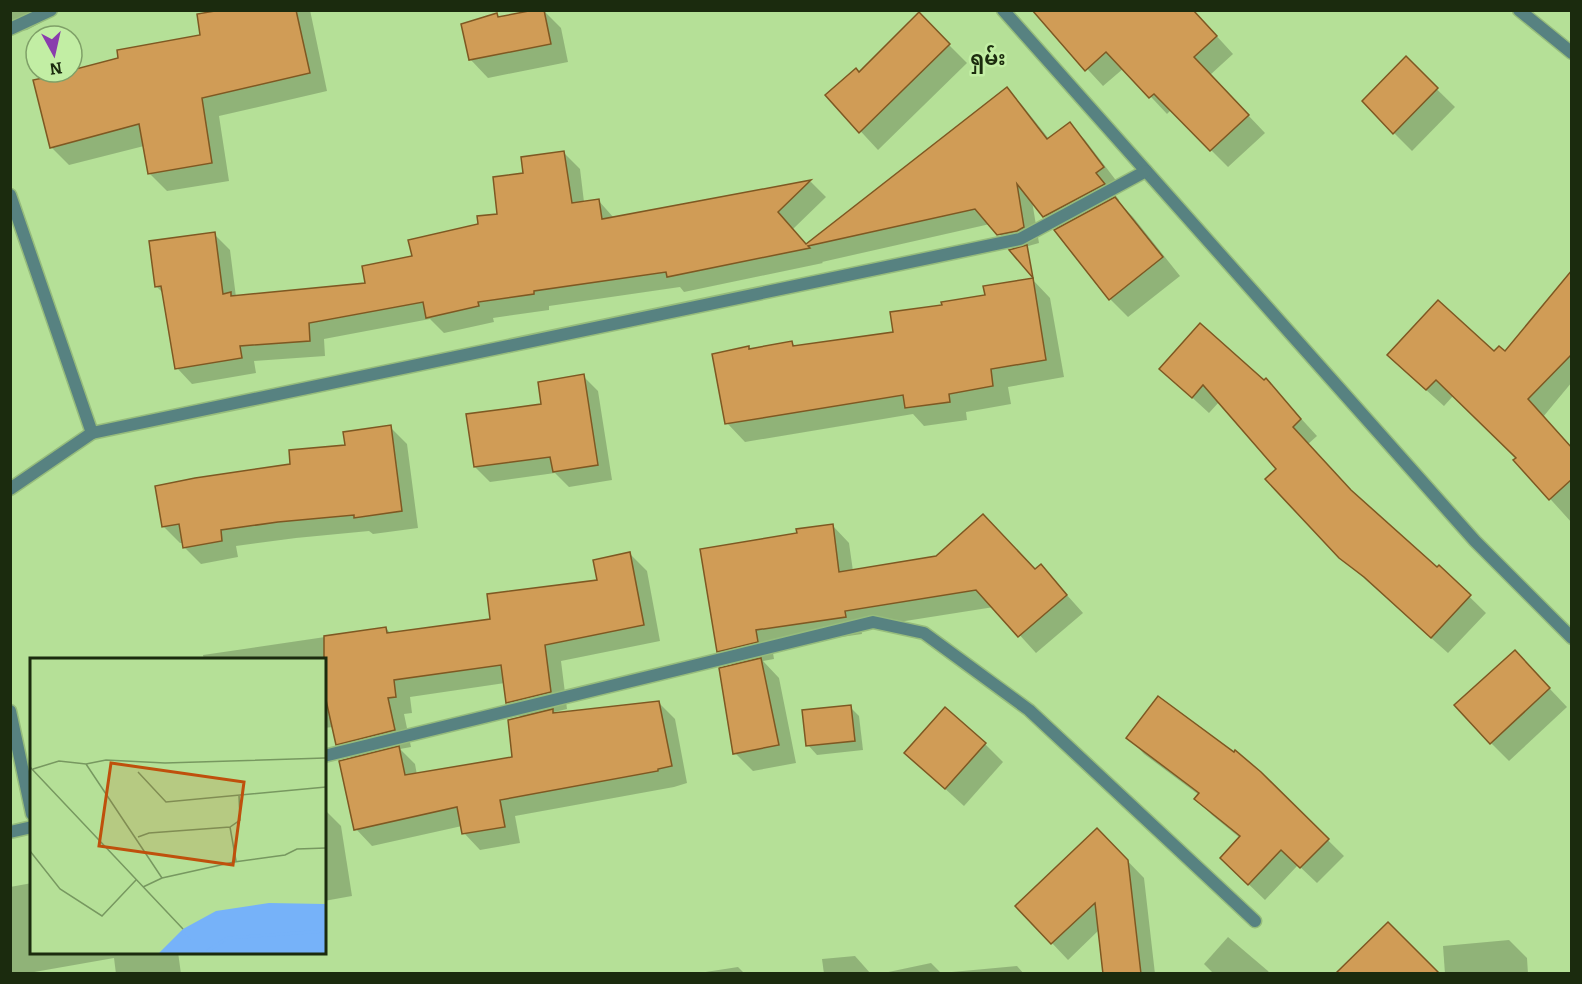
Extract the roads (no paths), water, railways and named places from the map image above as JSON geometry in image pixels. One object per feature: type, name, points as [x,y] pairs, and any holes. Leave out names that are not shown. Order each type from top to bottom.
[{"type":"street","points":[[10,29],[51,10]]},
{"type":"street","points":[[1003,10],[1475,541],[1572,638]]},
{"type":"street","points":[[1519,10],[1572,53]]},
{"type":"street","points":[[10,489],[92,433],[1020,239],[1146,171]]},
{"type":"street","points":[[10,195],[92,433]]},
{"type":"street","points":[[326,756],[873,622],[924,633],[1029,710],[1255,921]]},
{"type":"street","points":[[10,711],[30,805]]},
{"type":"street","points":[[10,831],[30,827]]},
{"type":"district","name":"ရှမ်း","points":[[988,58]]}]
